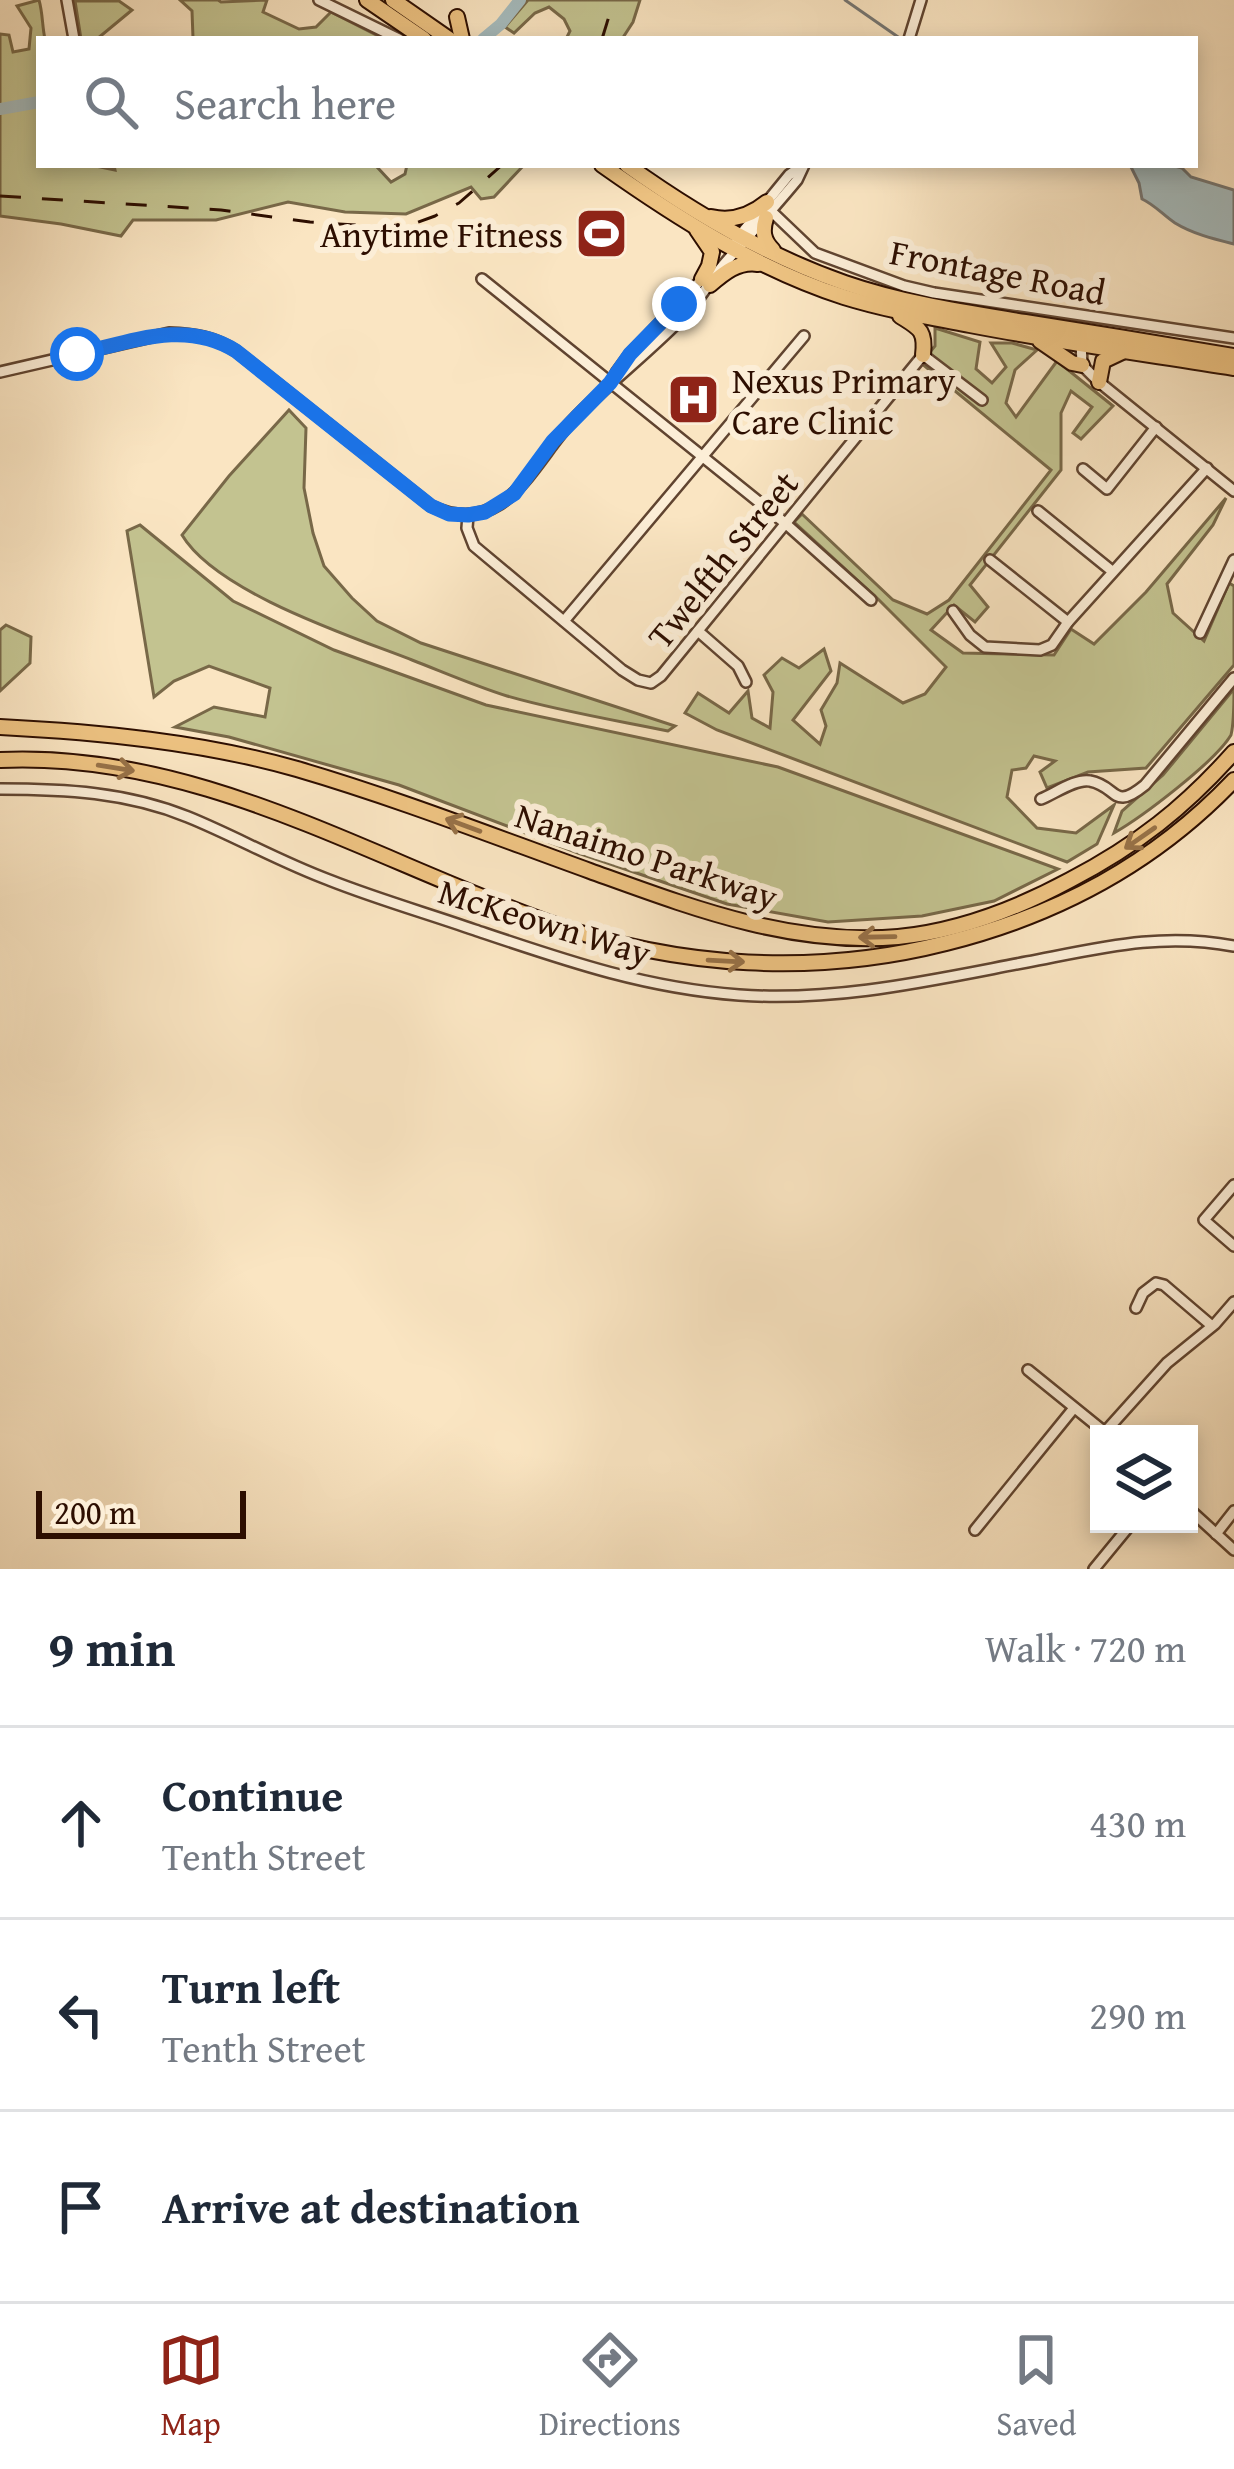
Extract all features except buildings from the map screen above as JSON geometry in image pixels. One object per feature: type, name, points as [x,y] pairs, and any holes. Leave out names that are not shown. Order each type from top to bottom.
[{"type":"highway","points":[[367,0],[420,36]]},
{"type":"highway","points":[[393,0],[445,36]]},
{"type":"highway","points":[[457,17],[461,36]]},
{"type":"highway","points":[[607,168],[840,296],[1036,338],[1081,338],[1234,356]]},
{"type":"highway","points":[[631,168],[697,220],[712,252],[706,282]]},
{"type":"highway","points":[[697,220],[738,218],[768,210],[763,229],[773,260]]},
{"type":"highway","points":[[706,282],[737,266],[773,260],[891,297],[1126,351],[1234,368]]},
{"type":"highway","points":[[890,310],[919,328],[925,340],[923,355]]},
{"type":"highway","points":[[1036,338],[1082,365]]},
{"type":"highway","points":[[1099,382],[1102,361],[1126,351]]},
{"type":"highway","name":"Nanaimo Parkway","points":[[0,727],[94,732],[292,768],[696,909],[821,937],[904,936],[1016,908],[1138,841],[1184,806],[1234,756]]},
{"type":"highway","name":"Nanaimo Parkway","points":[[0,760],[98,765],[172,777],[270,808],[553,924],[698,960],[777,964],[908,953],[993,932],[1053,908],[1117,874],[1234,780]]},
{"type":"street","points":[[67,0],[73,36]]},
{"type":"street","points":[[320,0],[393,36]]},
{"type":"street","points":[[457,17],[458,0]]},
{"type":"street","points":[[911,36],[921,0]]},
{"type":"street","points":[[0,372],[169,333],[218,339],[431,506],[449,514],[485,512],[514,494],[553,441],[638,361],[718,272],[799,168]]},
{"type":"street","name":"Frontage Road","points":[[768,210],[815,253],[904,286],[1234,338]]},
{"type":"street","points":[[482,279],[785,523],[872,600]]},
{"type":"street","points":[[468,515],[474,546],[564,621],[804,336]]},
{"type":"street","points":[[1081,338],[1082,365],[1234,491]]},
{"type":"street","points":[[923,355],[982,400]]},
{"type":"street","name":"Twelfth Street","points":[[564,621],[638,680],[651,682],[662,676],[923,355]]},
{"type":"street","points":[[1083,469],[1107,489],[1156,427]]},
{"type":"street","points":[[953,610],[970,635],[986,647],[1040,650],[1052,645],[1112,571],[1207,468]]},
{"type":"street","points":[[1038,511],[1112,571]]},
{"type":"street","points":[[990,560],[1068,622]]},
{"type":"street","points":[[1200,633],[1234,560]]},
{"type":"street","points":[[698,631],[738,665],[746,682]]},
{"type":"street","points":[[1042,800],[1082,781],[1093,781],[1117,798],[1130,796],[1234,678]]},
{"type":"street","name":"McKeown Way","points":[[0,789],[89,791],[138,801],[184,815],[327,880],[604,973],[693,990],[780,996],[862,992],[1129,941],[1203,940],[1234,946]]},
{"type":"street","points":[[1234,1185],[1204,1220],[1234,1246]]},
{"type":"street","points":[[1136,1308],[1149,1285],[1156,1283],[1212,1326]]},
{"type":"street","points":[[1113,1425],[1166,1363],[1234,1302]]},
{"type":"street","points":[[1028,1370],[1096,1425]]},
{"type":"street","points":[[975,1530],[1074,1408]]},
{"type":"street","points":[[1216,1534],[1234,1511]]},
{"type":"street","points":[[1198,1518],[1234,1550]]},
{"type":"street","points":[[1094,1569],[1124,1533]]},
{"type":"green space","points":[[39,0],[45,36],[36,36],[36,168],[378,168],[391,182],[406,168],[521,168],[494,197],[481,199],[471,187],[406,214],[345,212],[288,202],[216,220],[133,220],[121,236],[0,216],[0,34],[9,35],[13,52],[29,49],[31,28],[17,6]]},
{"type":"green space","points":[[180,0],[267,0],[263,12],[299,29],[316,27],[331,12],[378,36],[193,36],[192,11]]},
{"type":"green space","points":[[528,0],[640,0],[624,36],[568,36],[564,19],[549,7],[514,33],[505,27]]},
{"type":"green space","points":[[75,1],[119,1],[132,10],[101,36],[81,36]]},
{"type":"green space","points":[[935,328],[980,342],[976,369],[992,383],[1006,367],[991,343],[1037,350],[1015,370],[1006,403],[1016,417],[1057,361],[1113,406],[1081,439],[1073,433],[1092,407],[1071,391],[1061,413],[1061,470],[970,585],[988,607],[975,622],[954,605],[931,630],[963,653],[1054,655],[1071,629],[1094,644],[1146,592],[1226,498],[1213,525],[1167,584],[1173,613],[1204,641],[1229,583],[1234,586],[1234,665],[1146,768],[1088,772],[1047,788],[1040,772],[1055,761],[1034,756],[1026,768],[1012,770],[1007,797],[1037,828],[1076,833],[1114,805],[1097,844],[1067,862],[717,730],[685,713],[698,693],[729,713],[748,691],[752,718],[770,728],[773,692],[764,675],[782,658],[799,668],[824,649],[831,671],[793,720],[820,744],[826,726],[821,710],[837,683],[840,663],[903,703],[925,694],[946,667],[794,522],[802,514],[893,600],[927,614],[949,600],[1051,470],[921,363],[935,346]]},
{"type":"green space","points":[[289,410],[306,428],[304,488],[324,566],[377,621],[421,643],[675,726],[668,731],[607,719],[483,688],[286,610],[199,556],[182,535]]},
{"type":"green space","points":[[140,525],[233,601],[334,650],[486,705],[778,767],[1058,869],[994,901],[922,916],[828,922],[727,904],[399,785],[229,737],[175,727],[214,707],[265,717],[270,688],[209,666],[174,681],[154,697],[127,531]]},
{"type":"green space","points":[[6,625],[31,637],[30,663],[0,691],[0,630]]},
{"type":"green space","points":[[1234,689],[1232,730],[1223,746],[1177,788],[1114,833],[1122,811],[1163,775]]},
{"type":"water","points":[[1132,168],[1182,168],[1191,177],[1234,190],[1234,244],[1182,227],[1142,199]]},
{"type":"waterway","points":[[487,36],[520,0]]},
{"type":"waterway","points":[[845,0],[897,36]]},
{"type":"waterway","points":[[0,109],[36,103]]},
{"type":"railway","points":[[603,36],[614,0]]},
{"type":"railway","points":[[0,196],[221,210],[310,222],[410,225],[459,203],[499,168]]},
{"type":"place","name":"Anytime Fitness","points":[[602,233]]},
{"type":"place","name":"Nexus Primary Care Clinic","points":[[693,400]]},
{"type":"route","points":[[77,354],[169,333],[218,339],[431,506],[468,515],[485,512],[514,494],[553,441],[679,304]]}]
